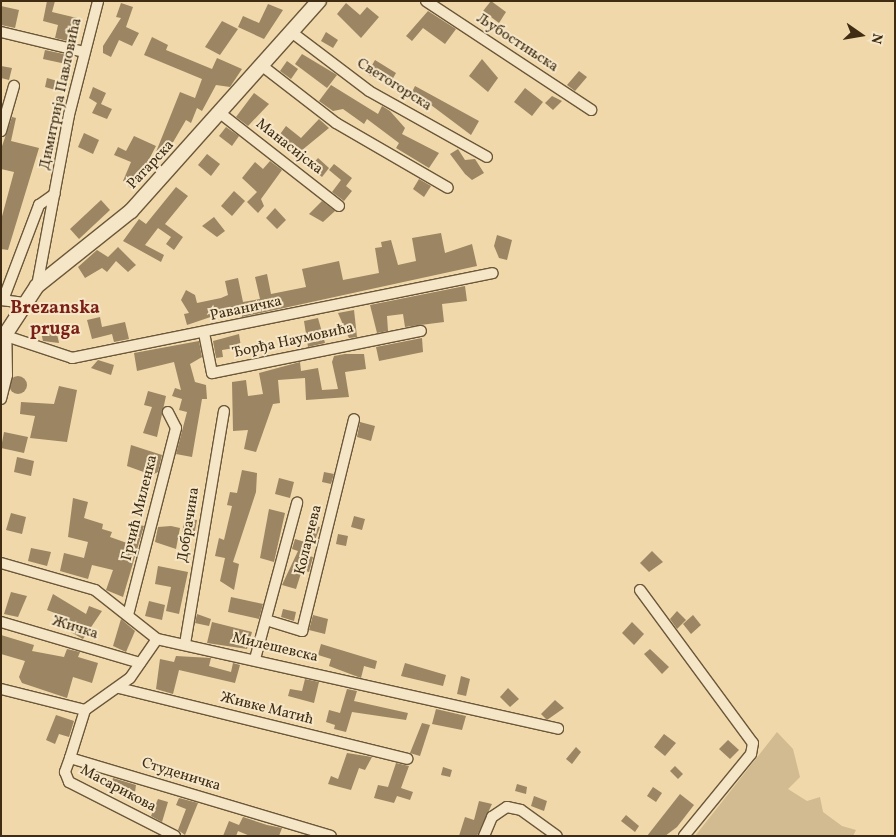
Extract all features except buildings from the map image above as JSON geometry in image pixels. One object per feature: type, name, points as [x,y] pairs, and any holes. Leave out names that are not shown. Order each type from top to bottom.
[{"type":"street","name":"Димитрија Павловића","points":[[37,286],[84,52],[98,1]]},
{"type":"street","name":"Ратарска","points":[[4,338],[37,286],[130,211],[319,1]]},
{"type":"street","name":"Љубостињска","points":[[426,1],[591,110]]},
{"type":"street","points":[[1,32],[84,52]]},
{"type":"street","name":"Светогорска","points":[[290,32],[370,91],[487,157]]},
{"type":"street","points":[[261,65],[336,122],[448,188]]},
{"type":"street","points":[[1,131],[14,86]]},
{"type":"street","name":"Манасијска","points":[[220,113],[339,206]]},
{"type":"street","name":"Димитрија Павловића","points":[[2,300],[39,205],[55,194]]},
{"type":"street","name":"Раваничка","points":[[4,338],[72,358],[204,333],[493,273]]},
{"type":"street","points":[[2,300],[25,303]]},
{"type":"street","name":"Ђорђа Наумовића","points":[[204,333],[212,373],[421,331]]},
{"type":"street","points":[[1,399],[4,338]]},
{"type":"street","name":"Добрачина","points":[[185,644],[224,411]]},
{"type":"street","name":"Грчић Миленка","points":[[128,615],[176,428],[168,412]]},
{"type":"street","name":"Коларчева","points":[[266,620],[302,631],[354,419]]},
{"type":"street","name":"Коларчева","points":[[255,659],[297,502]]},
{"type":"street","points":[[1,563],[83,586],[128,615],[156,639],[140,664],[119,688],[85,710],[70,758]]},
{"type":"street","points":[[640,590],[753,743],[751,754],[684,836]]},
{"type":"street","name":"Жичка","points":[[1,622],[140,664]]},
{"type":"street","name":"Милешевска","points":[[156,639],[255,659],[558,729]]},
{"type":"street","points":[[1,688],[85,710]]},
{"type":"street","name":"Живке Матић","points":[[119,688],[407,759]]},
{"type":"street","name":"Масарикова","points":[[70,758],[65,772],[69,782],[175,836]]},
{"type":"street","name":"Студеничка","points":[[70,758],[331,836]]},
{"type":"street","points":[[484,836],[492,817],[507,807],[521,810],[557,836]]},
{"type":"shaded area","points":[[777,732],[793,749],[800,777],[788,789],[807,801],[820,797],[823,812],[842,826],[856,830],[853,836],[695,836]]},
{"type":"district","name":"Brezanska pruga","points":[[55,320]]}]
